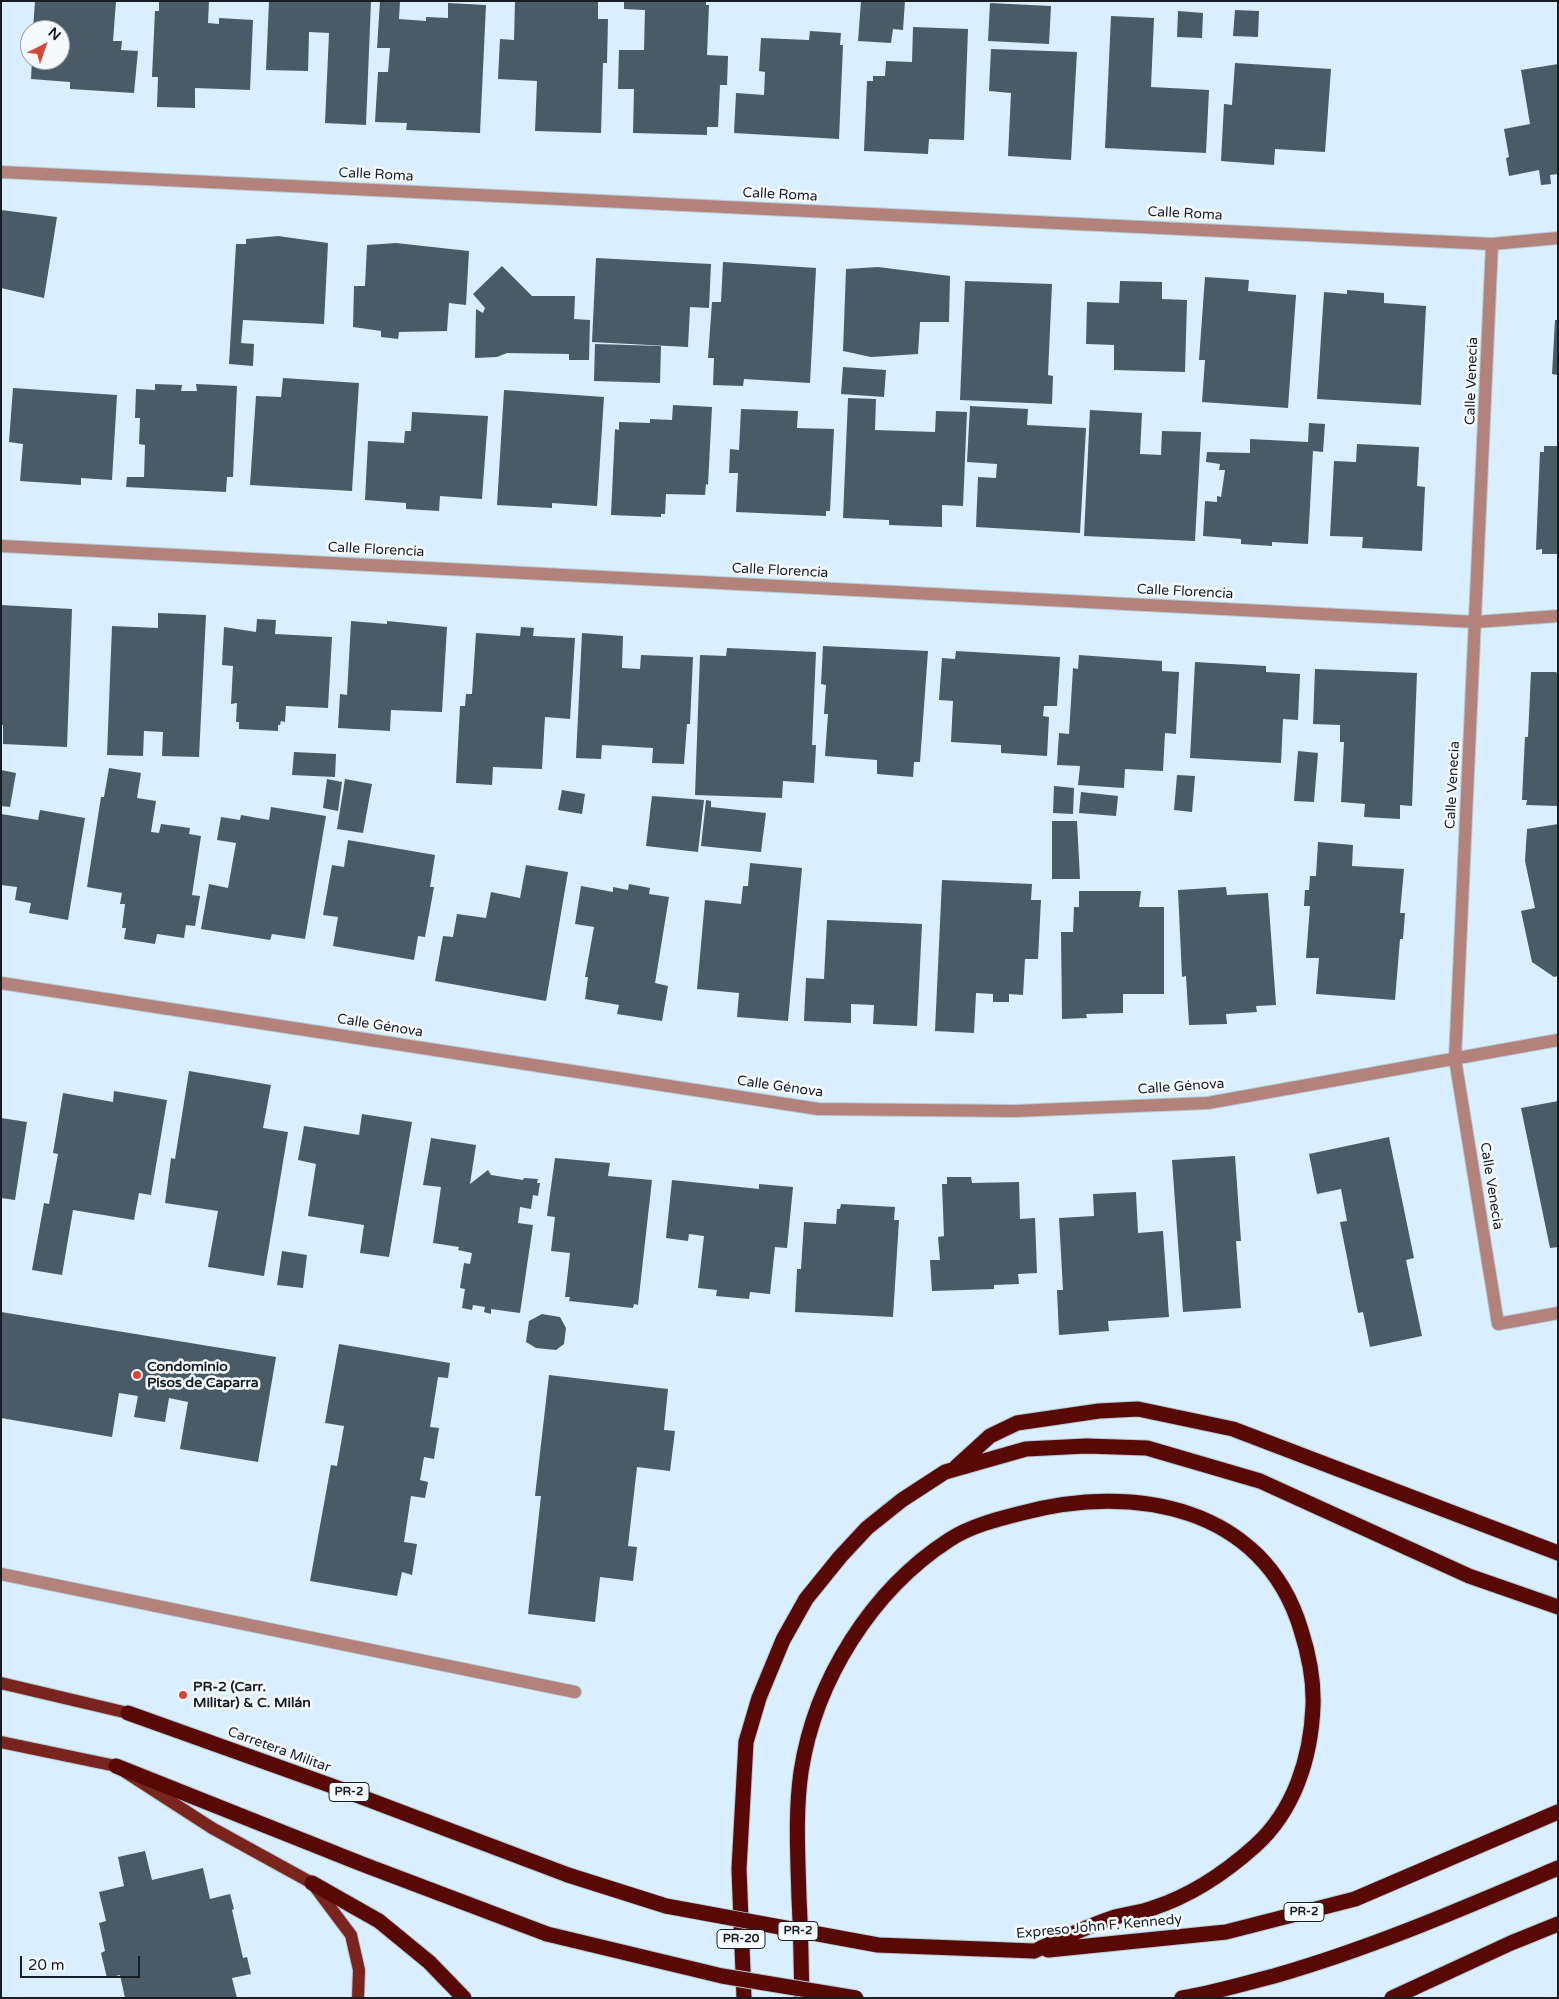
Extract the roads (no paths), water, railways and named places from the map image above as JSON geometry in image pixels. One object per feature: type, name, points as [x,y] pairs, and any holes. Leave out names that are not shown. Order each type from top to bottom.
[{"type":"highway","points":[[955,1468],[990,1436],[1017,1423],[1099,1411],[1138,1409],[1233,1430],[1558,1553]]},
{"type":"highway","points":[[955,1468],[1026,1449],[1086,1446],[1147,1448],[1260,1481],[1469,1576],[1558,1607]]},
{"type":"highway","name":"PR-20","points":[[744,1998],[739,1881],[746,1742],[759,1698],[783,1640],[806,1599],[867,1528],[902,1500],[945,1472],[955,1468]]},
{"type":"highway","points":[[802,1998],[796,1857],[801,1771],[812,1729],[825,1692],[840,1660],[880,1601],[905,1573],[952,1538],[995,1520],[1052,1505],[1116,1500],[1164,1506],[1205,1518],[1241,1538],[1274,1572],[1295,1609],[1308,1652],[1314,1687],[1312,1734],[1304,1767],[1277,1823],[1256,1846],[1221,1872],[1188,1894],[1152,1908],[1111,1918],[1034,1951]]},
{"type":"highway","name":"Carretera Militar","points":[[128,1713],[344,1790],[568,1876]]},
{"type":"highway","points":[[116,1766],[362,1864],[548,1934],[722,1976],[856,1998]]},
{"type":"highway","name":"Expreso John F. Kennedy","points":[[568,1876],[666,1906],[878,1945],[1034,1951],[1226,1932],[1355,1899],[1558,1812]]},
{"type":"highway","points":[[1182,1998],[1210,1994],[1299,1968],[1394,1937],[1558,1868]]},
{"type":"highway","points":[[312,1883],[379,1921],[428,1962],[464,1998]]},
{"type":"highway","points":[[1392,1998],[1512,1942],[1558,1924]]},
{"type":"main road","name":"Carretera Militar","points":[[1,1683],[128,1713]]},
{"type":"main road","points":[[1,1742],[116,1766],[212,1828],[312,1883],[351,1935],[359,1970],[358,1998]]},
{"type":"street","name":"Calle Roma","points":[[1,172],[1492,244],[1558,238]]},
{"type":"street","name":"Calle Venecia","points":[[1492,244],[1455,1059],[1498,1324],[1558,1312]]},
{"type":"street","name":"Calle Florencia","points":[[1,546],[1476,622],[1558,616]]},
{"type":"street","name":"Calle Génova","points":[[1,983],[818,1109],[1015,1112],[1208,1103],[1558,1040]]},
{"type":"street","points":[[1,1574],[575,1692]]},
{"type":"place","name":"Condominio Pisos de Caparra","points":[[137,1375]]},
{"type":"place","name":"PR-2 (Carr. Militar) & C. Milán","points":[[183,1695]]}]
